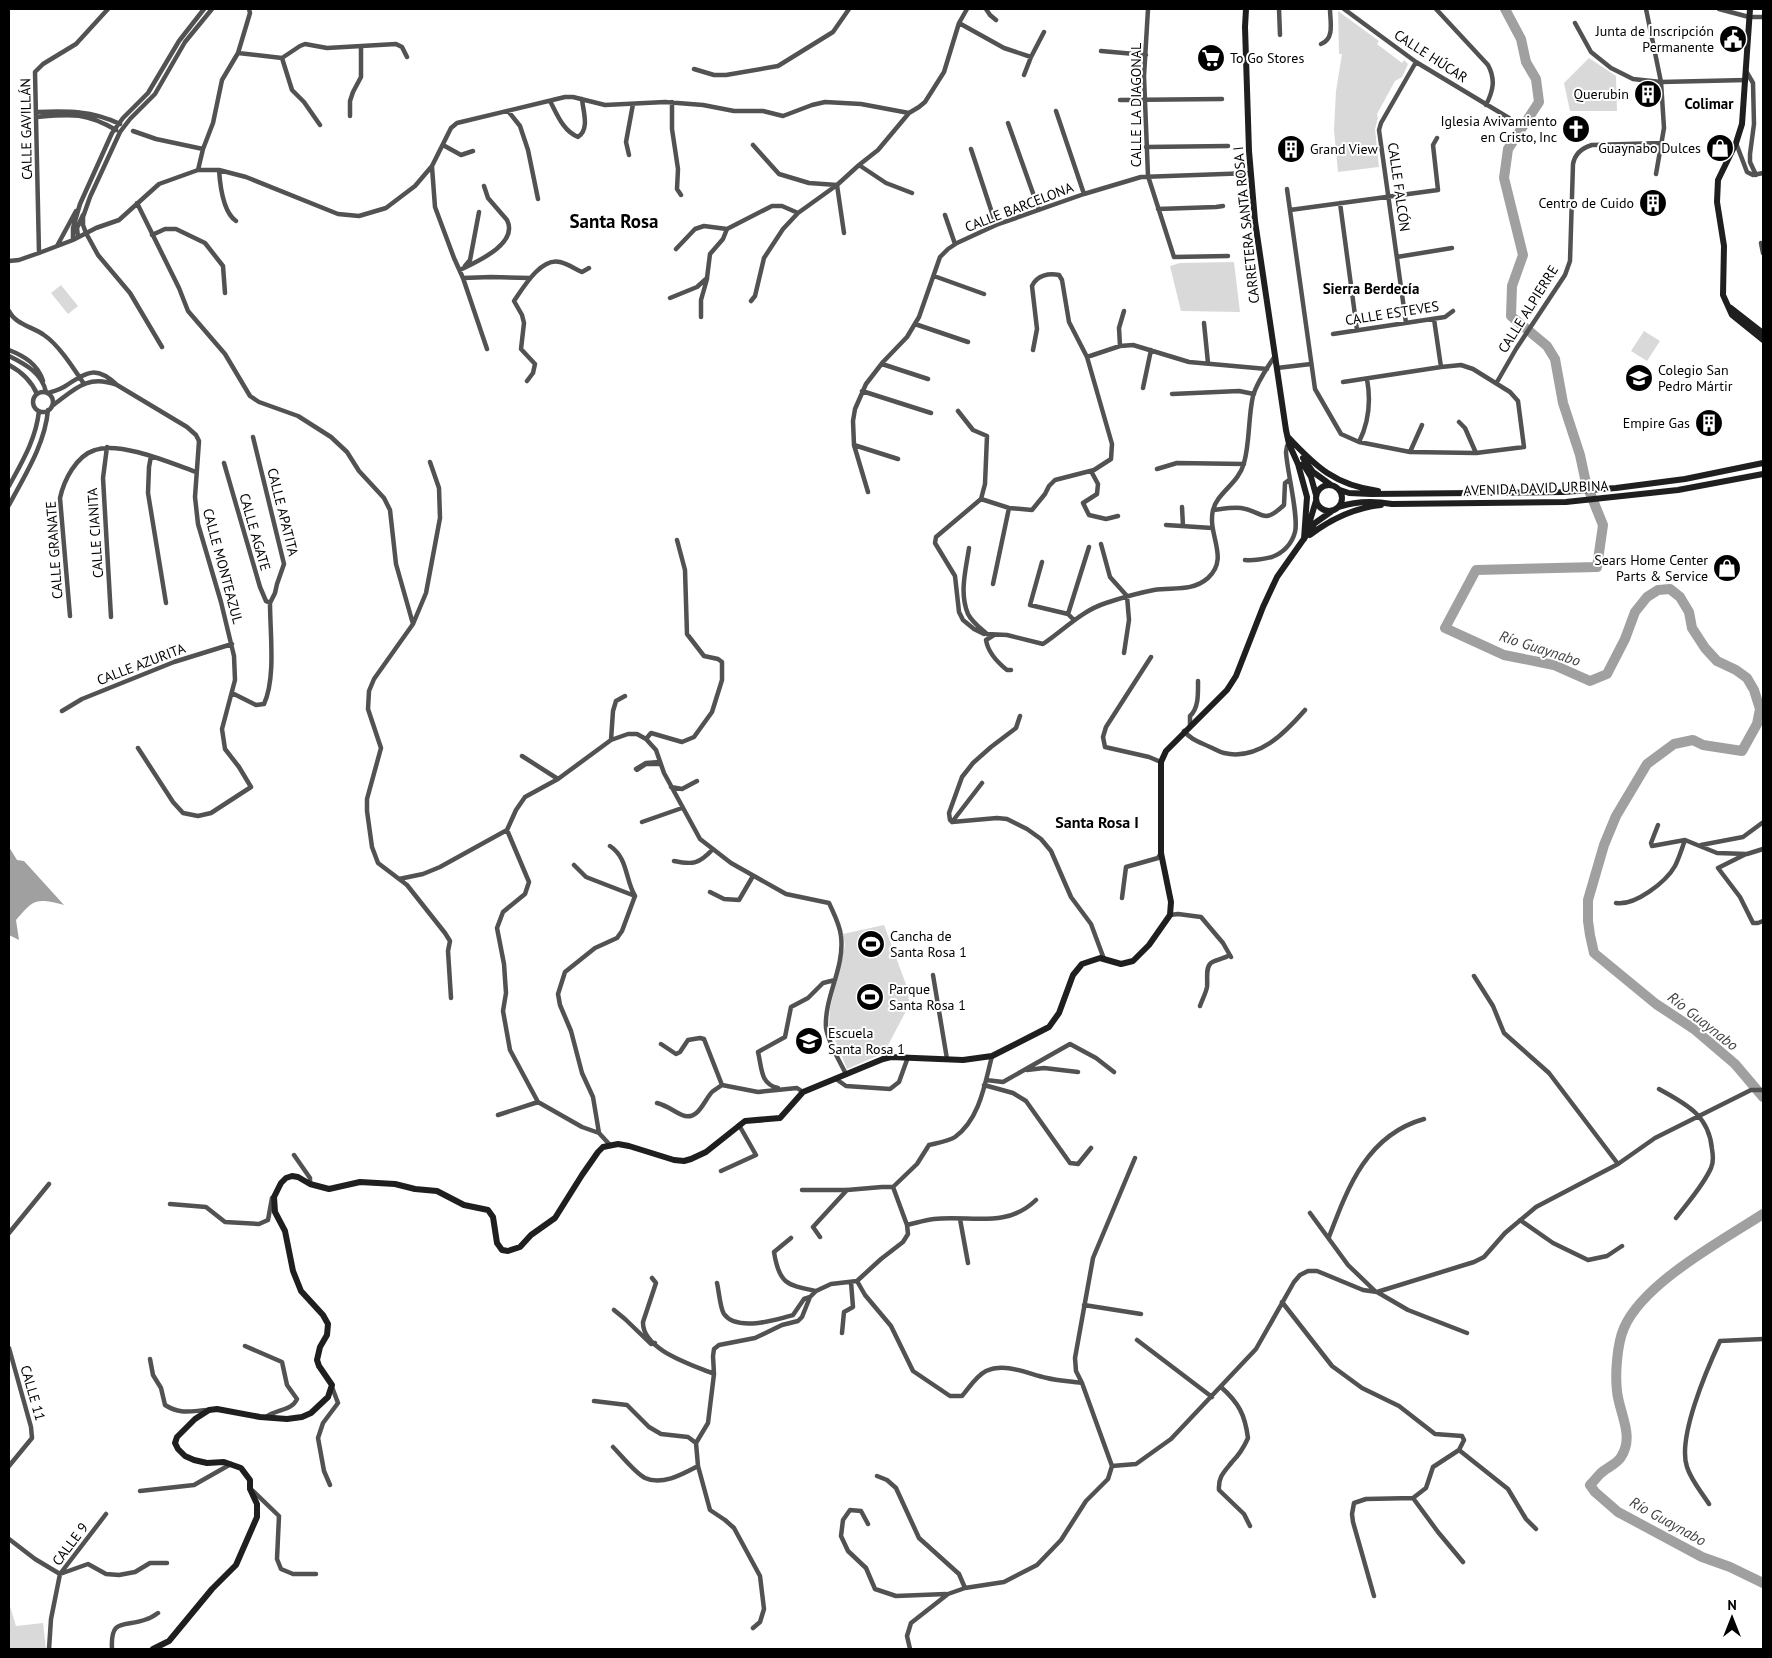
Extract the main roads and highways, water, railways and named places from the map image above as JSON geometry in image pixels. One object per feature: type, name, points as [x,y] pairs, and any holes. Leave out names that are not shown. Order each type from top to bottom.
[{"type":"waterway","name":"Río Guaynabo","points":[[1505,9],[1521,39],[1526,62],[1536,79],[1539,102],[1508,149],[1504,178],[1523,255],[1512,286],[1511,316],[1547,346],[1555,359],[1563,403],[1580,455],[1586,483],[1603,525],[1597,567],[1476,570],[1445,628],[1504,655],[1554,665],[1590,681],[1607,674],[1625,639],[1635,612],[1647,597],[1658,590],[1670,589],[1680,597],[1689,612],[1692,628],[1705,648],[1717,661],[1736,670],[1747,678],[1754,690],[1760,709],[1757,724],[1742,751],[1703,745],[1693,740],[1674,744],[1647,764],[1616,816],[1604,845],[1588,900],[1588,921],[1594,953],[1656,1004],[1694,1029],[1735,1064],[1763,1097]]},
{"type":"waterway","name":"Río Guaynabo","points":[[1763,1214],[1706,1250],[1666,1279],[1634,1311],[1624,1328],[1618,1350],[1616,1368],[1618,1399],[1625,1424],[1627,1441],[1625,1449],[1621,1457],[1602,1472],[1590,1485],[1595,1492],[1618,1512],[1702,1557],[1730,1567],[1763,1583]]},
{"type":"place","name":"Junta de Inscripción Permanente","points":[[1733,39]]},
{"type":"place","name":"To Go Stores","points":[[1211,58]]},
{"type":"place","name":"Querubin","points":[[1648,94]]},
{"type":"place","name":"Iglesia Avivamiento en Cristo, Inc","points":[[1576,129]]},
{"type":"place","name":"Guaynabo Dulces","points":[[1720,148]]},
{"type":"place","name":"Grand View","points":[[1291,149]]},
{"type":"place","name":"Centro de Cuido","points":[[1653,203]]},
{"type":"place","name":"Colegio San Pedro Mártir","points":[[1639,378]]},
{"type":"place","name":"Empire Gas","points":[[1709,423]]},
{"type":"place","name":"Sears Home Center Parts & Service","points":[[1727,568]]},
{"type":"place","name":"Cancha de Santa Rosa 1","points":[[871,944]]},
{"type":"place","name":"Parque Santa Rosa 1","points":[[870,997]]},
{"type":"place","name":"Escuela Santa Rosa 1","points":[[809,1041]]},
{"type":"district","name":"Colimar","points":[[1709,103]]},
{"type":"district","name":"Santa Rosa","points":[[614,221]]},
{"type":"district","name":"Sierra Berdecía","points":[[1371,288]]},
{"type":"district","name":"Santa Rosa I","points":[[1097,822]]}]
